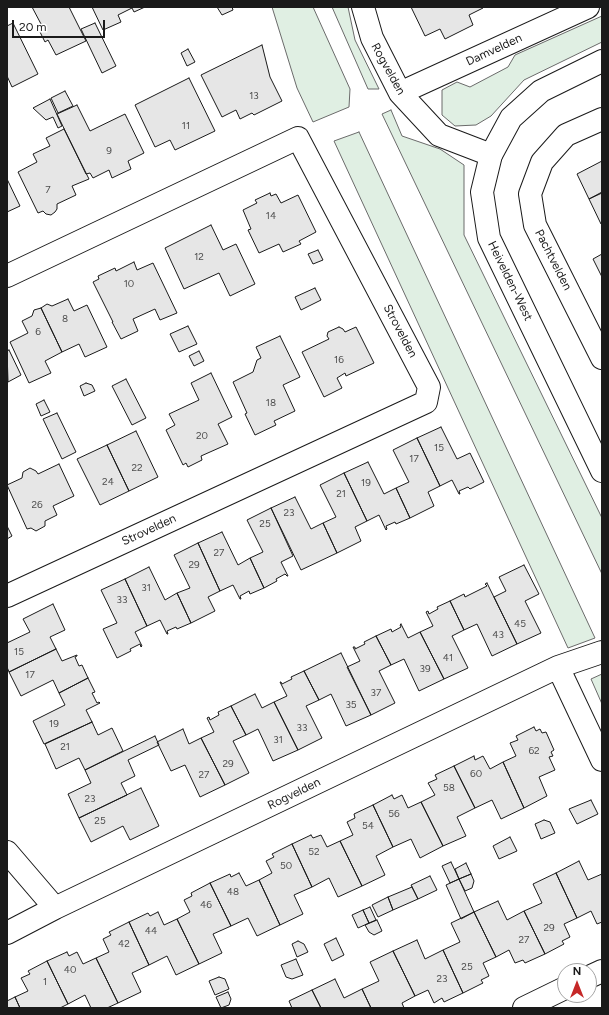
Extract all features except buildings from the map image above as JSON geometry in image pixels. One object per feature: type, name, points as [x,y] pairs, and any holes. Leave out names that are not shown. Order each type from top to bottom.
[{"type":"street","name":"Rogvelden","points":[[363,7],[372,38],[400,93],[439,135],[490,155]]},
{"type":"street","name":"Damvelden","points":[[400,93],[588,7]]},
{"type":"street","name":"Heivelden-West","points":[[602,61],[541,91],[511,118],[490,155],[482,192],[489,238],[602,472]]},
{"type":"street","name":"Pachtvelden","points":[[602,119],[566,135],[542,162],[530,194],[535,225],[602,358]]},
{"type":"street","name":"Strovelden","points":[[7,276],[298,138],[429,387],[426,402],[7,596]]},
{"type":"street","name":"Rogvelden","points":[[7,933],[55,908],[558,667],[602,652]]},
{"type":"street","points":[[558,667],[602,760]]},
{"type":"street","points":[[7,852],[55,908]]},
{"type":"street","points":[[524,1008],[557,992]]},
{"type":"green space","points":[[272,7],[313,7],[350,89],[349,107],[313,122],[297,88]]},
{"type":"green space","points":[[332,7],[348,7],[355,40],[379,89],[368,89]]},
{"type":"green space","points":[[602,16],[602,42],[524,80],[491,116],[476,125],[455,126],[442,115],[442,90],[457,82],[470,87],[508,67],[515,55]]},
{"type":"green space","points":[[391,110],[402,136],[440,149],[464,165],[464,235],[602,518],[602,574],[382,114]]},
{"type":"green space","points":[[359,132],[595,638],[568,648],[334,141]]},
{"type":"green space","points":[[602,674],[602,704],[591,679]]}]
